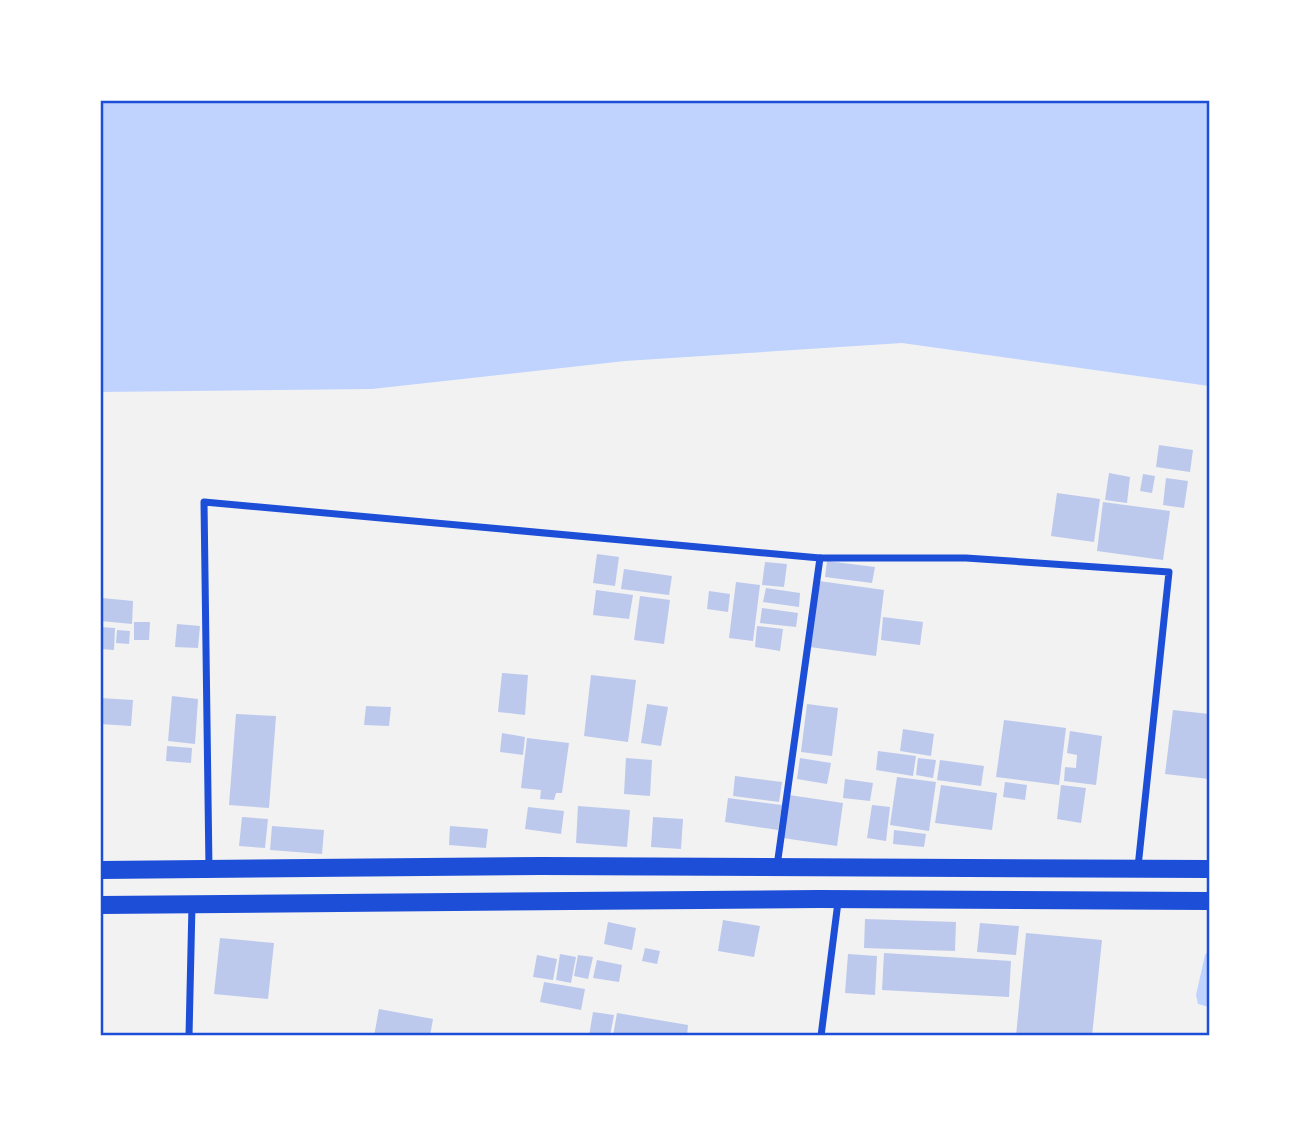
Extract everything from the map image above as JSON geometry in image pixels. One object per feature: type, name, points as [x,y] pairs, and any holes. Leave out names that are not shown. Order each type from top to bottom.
[{"type":"main road","points":[[100,870],[777,866],[1209,869]]},
{"type":"main road","points":[[100,905],[838,899],[1209,901]]},
{"type":"street","points":[[209,870],[204,502],[820,558],[966,558],[1169,572],[1138,868]]},
{"type":"street","points":[[777,866],[820,558]]},
{"type":"street","points":[[821,1036],[838,899]]},
{"type":"street","points":[[189,1036],[192,904]]},
{"type":"water","points":[[100,100],[1209,100],[1209,386],[902,343],[625,361],[372,389],[100,392]]},
{"type":"water","points":[[1209,950],[1209,1007],[1198,1004],[1196,995],[1205,955]]},
{"type":"building","points":[[1159,445],[1193,450],[1190,472],[1156,467]]},
{"type":"building","points":[[1109,473],[1130,477],[1127,503],[1105,500]]},
{"type":"building","points":[[1143,474],[1155,476],[1152,493],[1140,491]]},
{"type":"building","points":[[1166,478],[1188,481],[1184,508],[1163,505]]},
{"type":"building","points":[[1057,493],[1100,499],[1094,542],[1051,536]]},
{"type":"building","points":[[1103,502],[1170,511],[1163,560],[1097,551]]},
{"type":"building","points":[[597,554],[619,557],[615,586],[593,583]]},
{"type":"building","points":[[827,561],[875,567],[872,583],[825,577]]},
{"type":"building","points":[[765,562],[787,564],[784,587],[762,585]]},
{"type":"building","points":[[624,569],[672,576],[669,595],[621,589]]},
{"type":"building","points":[[819,581],[884,590],[876,656],[810,647]]},
{"type":"building","points":[[736,582],[760,585],[753,641],[729,638]]},
{"type":"building","points":[[766,588],[800,593],[799,607],[763,602]]},
{"type":"building","points":[[596,590],[633,595],[629,619],[593,615]]},
{"type":"building","points":[[709,591],[730,594],[728,612],[707,609]]},
{"type":"building","points":[[640,596],[670,600],[664,644],[634,640]]},
{"type":"building","points":[[102,598],[133,601],[132,624],[101,621]]},
{"type":"building","points":[[762,608],[798,613],[796,627],[760,623]]},
{"type":"building","points":[[883,617],[923,622],[920,645],[881,640]]},
{"type":"building","points":[[134,622],[150,622],[149,640],[134,640]]},
{"type":"building","points":[[177,624],[200,626],[198,648],[175,647]]},
{"type":"building","points":[[757,626],[783,629],[780,651],[755,647]]},
{"type":"building","points":[[100,627],[115,628],[114,650],[100,649]]},
{"type":"building","points":[[117,630],[130,631],[129,644],[116,643]]},
{"type":"building","points":[[502,673],[528,675],[525,715],[498,712]]},
{"type":"building","points":[[591,675],[636,680],[628,742],[584,736]]},
{"type":"building","points":[[172,696],[198,699],[195,744],[168,741]]},
{"type":"building","points":[[100,698],[133,700],[131,726],[100,724]]},
{"type":"building","points":[[647,704],[668,707],[661,746],[641,743]]},
{"type":"building","points":[[807,704],[838,708],[832,756],[801,752]]},
{"type":"building","points":[[366,706],[391,707],[389,726],[364,725]]},
{"type":"building","points":[[1173,710],[1209,714],[1209,779],[1165,774]]},
{"type":"building","points":[[236,714],[276,716],[269,808],[229,805]]},
{"type":"building","points":[[1004,720],[1066,728],[1059,785],[996,777]]},
{"type":"building","points":[[903,729],[934,734],[931,756],[900,751]]},
{"type":"building","points":[[1070,731],[1102,736],[1096,785],[1064,781],[1065,767],[1076,768],[1077,755],[1067,753]]},
{"type":"building","points":[[502,733],[525,737],[523,755],[500,752]]},
{"type":"building","points":[[527,738],[569,743],[562,793],[556,793],[554,800],[540,799],[541,790],[521,788]]},
{"type":"building","points":[[167,746],[192,748],[191,763],[166,761]]},
{"type":"building","points":[[878,751],[916,756],[913,776],[876,770]]},
{"type":"building","points":[[626,758],[652,760],[650,796],[624,794]]},
{"type":"building","points":[[800,758],[831,763],[827,784],[797,779]]},
{"type":"building","points":[[918,758],[936,760],[933,778],[916,775]]},
{"type":"building","points":[[940,760],[984,766],[981,786],[937,780]]},
{"type":"building","points":[[735,776],[782,782],[779,802],[733,796]]},
{"type":"building","points":[[897,777],[936,782],[929,831],[890,825]]},
{"type":"building","points":[[845,779],[873,783],[870,801],[843,798]]},
{"type":"building","points":[[1005,782],[1027,785],[1025,800],[1003,797]]},
{"type":"building","points":[[941,785],[997,793],[992,830],[935,823]]},
{"type":"building","points":[[1061,785],[1086,788],[1081,823],[1057,819]]},
{"type":"building","points":[[789,795],[843,803],[837,846],[783,838]]},
{"type":"building","points":[[728,798],[782,805],[778,830],[725,822]]},
{"type":"building","points":[[872,805],[890,807],[886,841],[867,838]]},
{"type":"building","points":[[578,806],[630,810],[627,847],[576,843]]},
{"type":"building","points":[[528,807],[564,811],[561,834],[525,829]]},
{"type":"building","points":[[242,817],[268,819],[265,848],[239,846]]},
{"type":"building","points":[[653,817],[683,819],[681,849],[651,847]]},
{"type":"building","points":[[272,826],[324,830],[322,854],[270,850]]},
{"type":"building","points":[[450,826],[488,829],[486,848],[449,845]]},
{"type":"building","points":[[894,830],[926,834],[924,847],[893,844]]},
{"type":"building","points":[[865,919],[956,922],[955,951],[864,948]]},
{"type":"building","points":[[723,920],[760,926],[754,957],[718,951]]},
{"type":"building","points":[[608,922],[636,928],[632,950],[604,944]]},
{"type":"building","points":[[980,923],[1019,926],[1016,955],[977,952]]},
{"type":"building","points":[[1026,933],[1102,940],[1092,1036],[1016,1036]]},
{"type":"building","points":[[220,938],[274,943],[268,999],[214,994]]},
{"type":"building","points":[[645,948],[660,951],[657,964],[642,961]]},
{"type":"building","points":[[884,953],[1011,961],[1009,997],[882,990]]},
{"type":"building","points":[[560,954],[576,957],[571,983],[556,980]]},
{"type":"building","points":[[848,954],[877,956],[875,995],[845,993]]},
{"type":"building","points":[[537,955],[557,959],[553,980],[533,977]]},
{"type":"building","points":[[578,955],[593,957],[588,979],[574,976]]},
{"type":"building","points":[[597,960],[622,965],[619,982],[593,978]]},
{"type":"building","points":[[544,982],[585,989],[581,1010],[540,1002]]},
{"type":"building","points":[[379,1009],[433,1019],[430,1036],[374,1036]]},
{"type":"building","points":[[593,1012],[614,1015],[610,1036],[589,1036]]},
{"type":"building","points":[[617,1013],[688,1025],[687,1036],[613,1036]]}]
